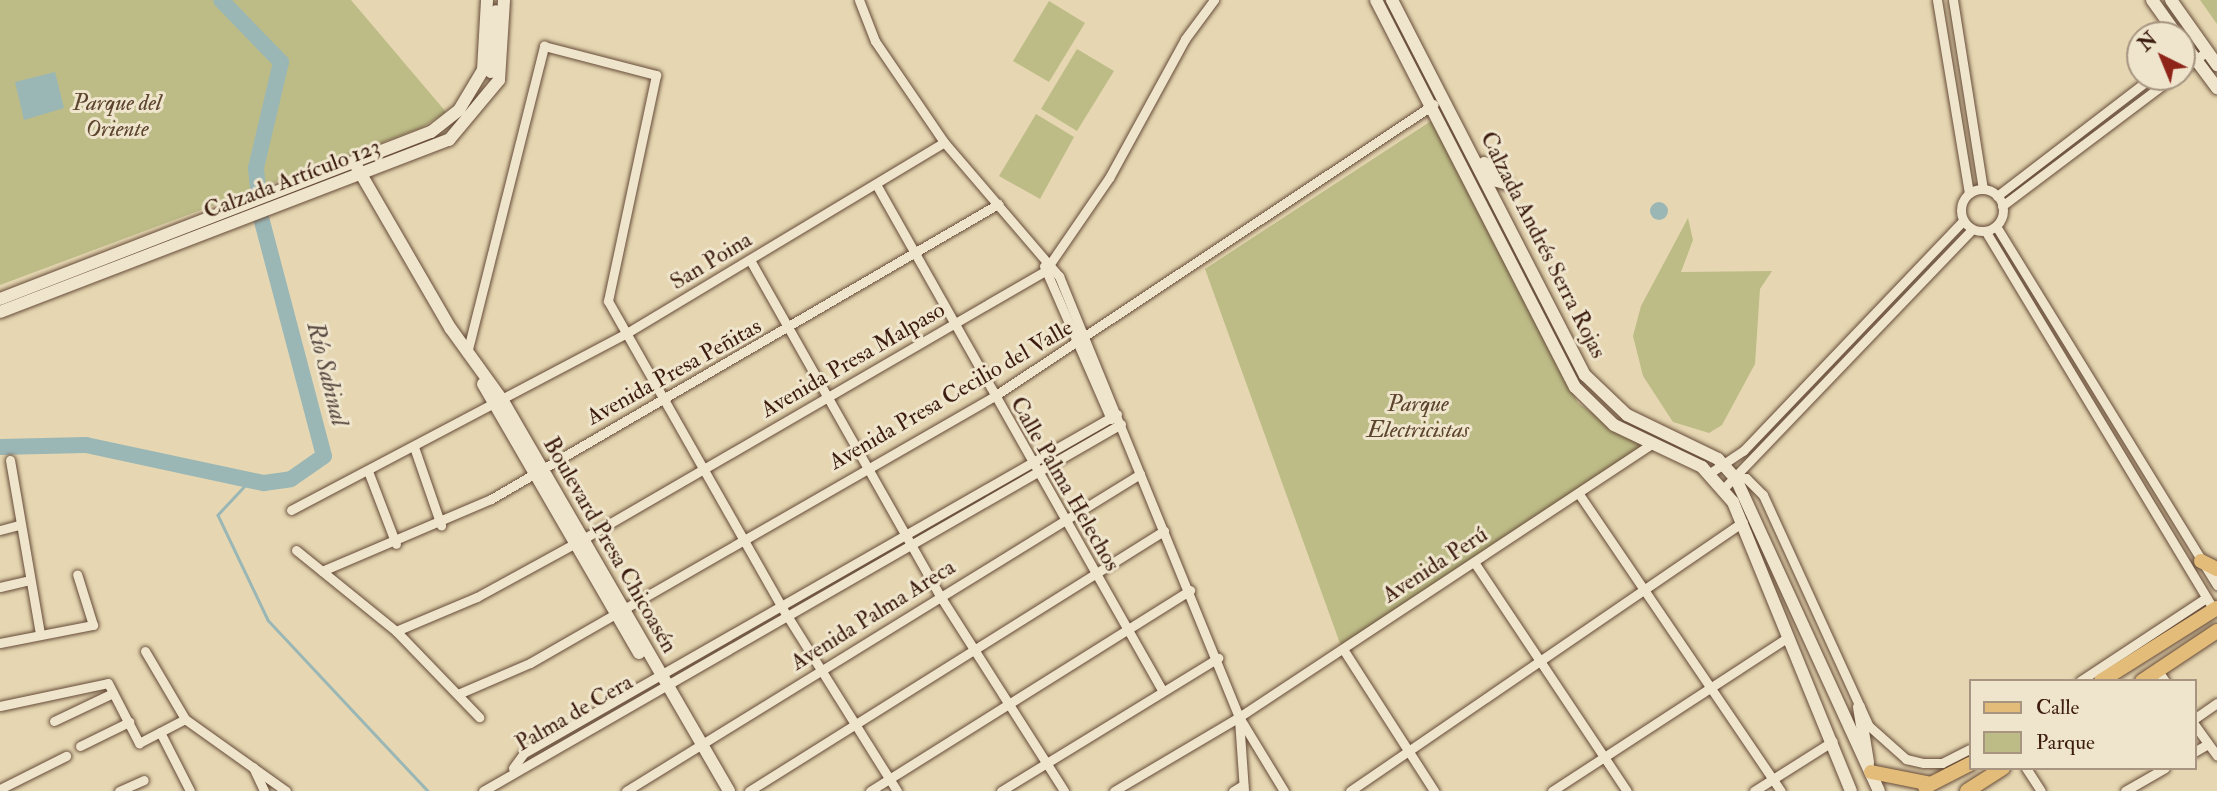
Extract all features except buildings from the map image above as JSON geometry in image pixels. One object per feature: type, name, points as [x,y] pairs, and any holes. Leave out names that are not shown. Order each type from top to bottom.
[{"type":"main road","name":"Calzada Artículo 123","points":[[0,312],[274,200],[354,162],[430,132],[459,110],[483,70],[487,0]]},
{"type":"main road","points":[[459,110],[490,75],[495,0]]},
{"type":"main road","name":"Calzada Artículo 123","points":[[274,200],[360,174],[440,145],[474,117],[499,80],[504,0]]},
{"type":"main road","name":"Calzada Andrés Serra Rojas","points":[[1376,0],[1575,387],[1614,425],[1710,473],[1724,488],[1744,522],[1851,791]]},
{"type":"main road","name":"Calzada Andrés Serra Rojas","points":[[1392,0],[1445,98],[1585,375],[1627,415],[1722,463],[1737,479],[1879,791]]},
{"type":"main road","points":[[2152,0],[2167,21]]},
{"type":"main road","points":[[2171,0],[2179,21]]},
{"type":"main road","points":[[2196,54],[2217,65]]},
{"type":"main road","points":[[2196,58],[2217,88]]},
{"type":"main road","points":[[1474,157],[1508,184]]},
{"type":"main road","name":"Boulevard Presa Chicoasén","points":[[354,162],[659,679],[729,791]]},
{"type":"main road","name":"Calzada Artículo 123","points":[[0,299],[240,214]]},
{"type":"main road","points":[[2201,561],[2217,569]]},
{"type":"main road","points":[[1771,591],[1785,584]]},
{"type":"main road","points":[[2104,679],[2213,605]]},
{"type":"main road","points":[[2162,676],[2217,631]]},
{"type":"main road","points":[[2110,661],[2147,651]]},
{"type":"main road","points":[[1859,707],[1869,738],[1870,769],[1925,788],[1968,765]]},
{"type":"main road","points":[[1967,791],[2000,770]]},
{"type":"street","points":[[859,0],[875,41],[944,142],[1047,266],[1083,340],[1190,590],[1239,717],[1284,791]]},
{"type":"street","name":"Avenida Presa Malpaso","points":[[396,631],[477,597],[580,541],[702,467],[952,326],[1047,266],[1214,0]]},
{"type":"street","points":[[1937,0],[1969,193]]},
{"type":"street","points":[[1953,0],[1983,189]]},
{"type":"street","points":[[467,353],[544,46],[656,75],[607,287],[625,334],[784,610],[897,791]]},
{"type":"street","points":[[1997,196],[2134,91]]},
{"type":"street","points":[[2002,206],[1997,196],[1983,189],[1969,193],[1960,207],[1963,221],[1971,230],[1986,232],[1996,226],[2002,206],[2154,91]]},
{"type":"street","name":"Avenida Presa Cecilio del Valle","points":[[458,694],[530,663],[744,537],[993,397],[1083,340],[1445,98]]},
{"type":"street","name":"San Poina","points":[[291,510],[499,404],[625,334],[877,186],[944,142]]},
{"type":"street","name":"Calle Palma Helechos","points":[[877,186],[1031,468],[1162,690]]},
{"type":"street","name":"Avenida Presa Peñitas","points":[[322,571],[441,525],[788,330],[998,205]]},
{"type":"street","points":[[1710,473],[1743,451],[1963,221]]},
{"type":"street","points":[[1996,226],[2217,585]]},
{"type":"street","points":[[1724,488],[1737,479],[1971,230]]},
{"type":"street","points":[[1986,232],[2213,605],[2110,661],[2083,679]]},
{"type":"street","points":[[750,260],[940,596],[1064,791]]},
{"type":"street","name":"Palma de Cera","points":[[483,791],[512,770],[659,679],[908,540],[1031,468],[1114,415]]},
{"type":"street","name":"Palma de Cera","points":[[1031,468],[1120,429]]},
{"type":"street","name":"Avenida Perú","points":[[1114,791],[1239,717],[1652,444]]},
{"type":"street","points":[[414,447],[441,525]]},
{"type":"street","points":[[10,460],[27,581],[40,634]]},
{"type":"street","points":[[368,471],[396,544]]},
{"type":"street","name":"Avenida Palma Areca","points":[[626,791],[1061,520],[1140,474]]},
{"type":"street","points":[[1737,479],[1746,478],[1763,495],[1802,575],[1859,707],[1879,737],[1906,758],[1942,763],[1968,749]]},
{"type":"street","points":[[1578,494],[1781,791]]},
{"type":"street","points":[[1350,791],[1647,593],[1744,522]]},
{"type":"street","points":[[0,530],[19,525]]},
{"type":"street","points":[[750,791],[1164,531]]},
{"type":"street","points":[[296,550],[396,631],[479,717]]},
{"type":"street","points":[[1474,562],[1539,664],[1627,791]]},
{"type":"street","points":[[0,643],[93,625],[78,574]]},
{"type":"street","points":[[1785,584],[1802,575]]},
{"type":"street","points":[[0,587],[27,581]]},
{"type":"street","points":[[870,791],[1190,590]]},
{"type":"street","points":[[1552,791],[1788,637]]},
{"type":"street","points":[[1343,649],[1407,753],[1434,791]]},
{"type":"street","points":[[145,651],[185,719],[286,791]]},
{"type":"street","points":[[1001,791],[1218,658]]},
{"type":"street","points":[[0,706],[108,683],[139,743],[185,719]]},
{"type":"street","points":[[54,721],[113,693]]},
{"type":"street","points":[[2196,720],[2217,703]]},
{"type":"street","points":[[1233,791],[1244,788],[1239,717]]},
{"type":"street","points":[[80,746],[129,722]]},
{"type":"street","points":[[2196,725],[2217,756]]},
{"type":"street","points":[[160,732],[190,791]]},
{"type":"street","points":[[1754,791],[1833,741]]},
{"type":"street","points":[[2196,751],[2207,744]]},
{"type":"street","points":[[0,789],[66,756]]},
{"type":"street","points":[[252,767],[264,791]]},
{"type":"street","points":[[2027,770],[2041,791]]},
{"type":"street","points":[[2125,791],[2162,770]]},
{"type":"street","points":[[123,790],[144,780]]},
{"type":"green space","name":"Parque del Oriente","points":[[0,0],[351,0],[446,112],[421,128],[0,285]]},
{"type":"green space","points":[[2200,0],[2217,0],[2217,24]]},
{"type":"green space","points":[[1049,1],[1085,23],[1049,82],[1013,61]]},
{"type":"green space","points":[[1077,49],[1114,71],[1077,131],[1041,109]]},
{"type":"green space","points":[[1036,114],[1074,137],[1040,199],[999,176]]},
{"type":"green space","name":"Parque Electricistas","points":[[1431,121],[1578,403],[1642,447],[1342,649],[1205,269]]},
{"type":"green space","points":[[1688,218],[1693,240],[1681,272],[1772,271],[1760,289],[1755,364],[1722,425],[1709,433],[1673,422],[1643,376],[1633,336],[1641,306]]},
{"type":"water","points":[[55,72],[64,108],[24,120],[15,82]]},
{"type":"water","points":[[1659,202],[1665,205],[1668,211],[1665,217],[1659,220],[1653,217],[1650,211],[1653,205]]},
{"type":"waterway","name":"Río Sabinal","points":[[0,447],[86,445],[264,483],[291,479],[324,456],[261,218],[256,168],[281,62],[221,0]]},
{"type":"waterway","points":[[249,482],[218,515],[268,620],[428,791]]}]
